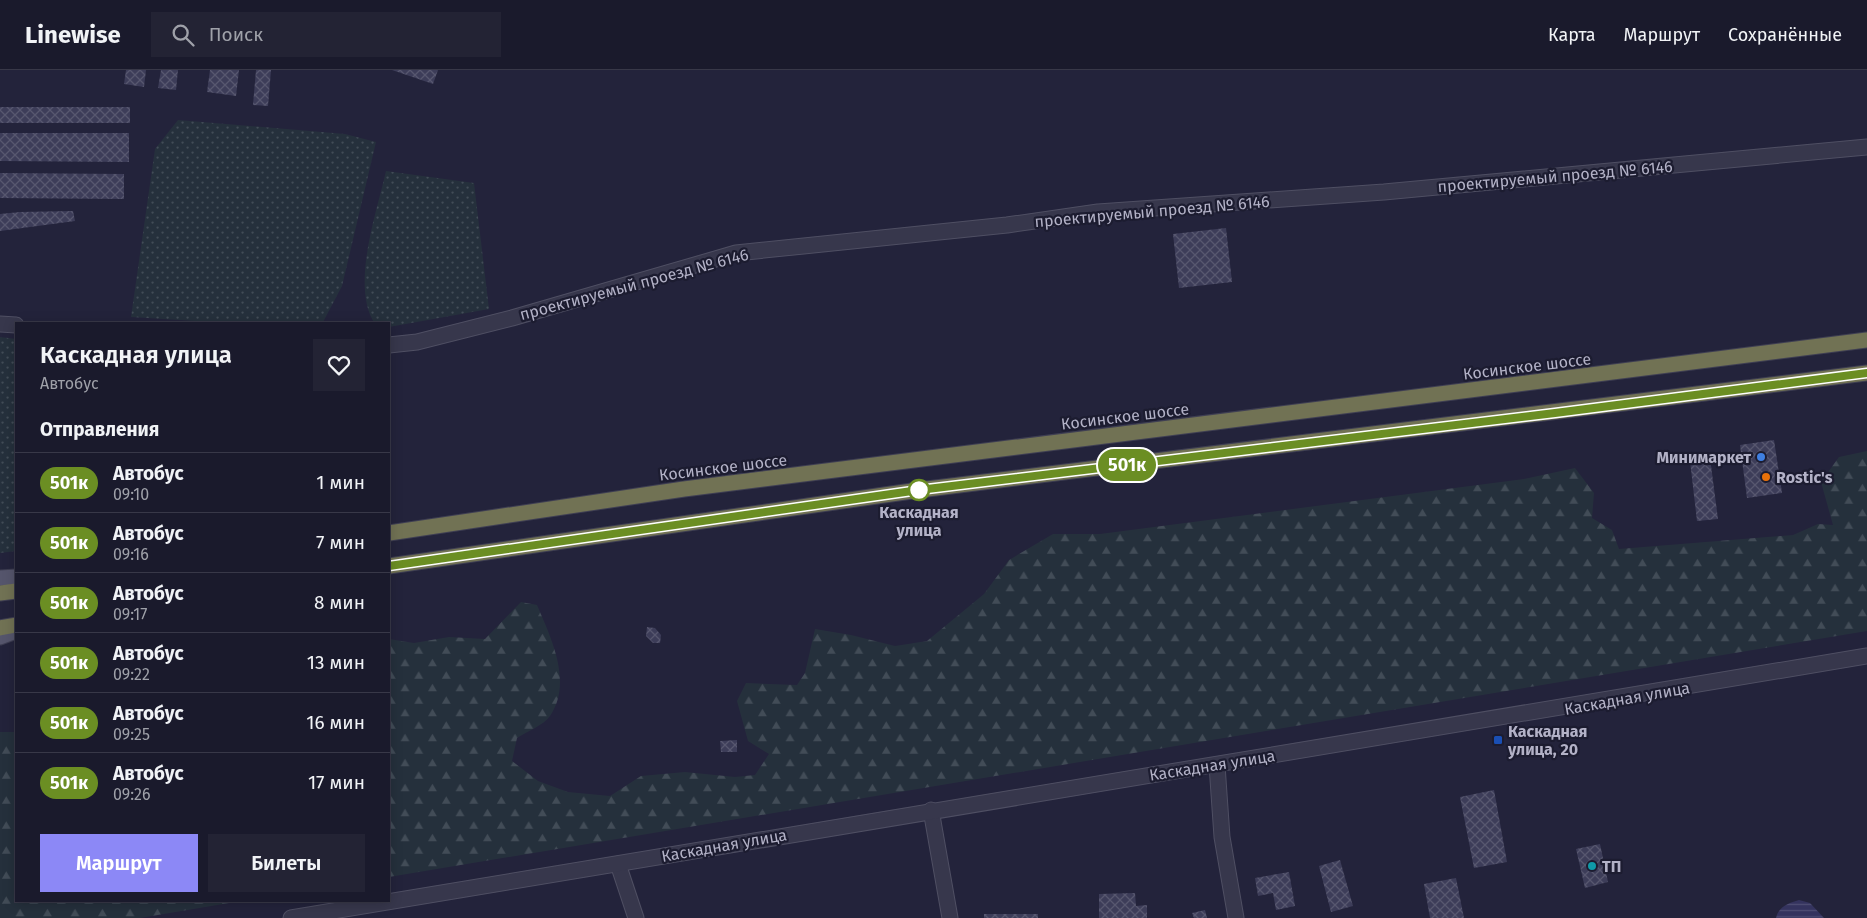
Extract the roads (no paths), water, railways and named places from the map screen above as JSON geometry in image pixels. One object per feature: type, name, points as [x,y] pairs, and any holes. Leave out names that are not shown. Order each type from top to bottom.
[{"type":"highway","name":"Косинское шоссе","points":[[390,533],[684,489],[1867,340]]},
{"type":"highway","points":[[390,566],[919,490],[1867,373]]},
{"type":"highway","points":[[0,593],[15,591]]},
{"type":"highway","points":[[0,628],[15,625]]},
{"type":"main road","points":[[0,578],[15,577]]},
{"type":"main road","points":[[0,637],[15,631]]},
{"type":"street","name":"проектируемый проезд № 6146","points":[[390,344],[417,342],[512,318],[736,253],[1008,225],[1098,212],[1384,192],[1867,147]]},
{"type":"street","points":[[0,324],[15,325]]},
{"type":"street","name":"Каскадная улица","points":[[291,918],[359,912],[618,864],[931,810],[1571,708],[1867,656]]},
{"type":"street","points":[[1216,765],[1222,837],[1236,918]]},
{"type":"street","points":[[931,810],[950,918]]},
{"type":"street","points":[[618,864],[636,918]]},
{"type":"place","name":"Минимаркет","points":[[1761,457]]},
{"type":"place","name":"Rostic's","points":[[1766,477]]},
{"type":"place","name":"Каскадная улица","points":[[919,490]]},
{"type":"place","name":"Каскадная улица, 20","points":[[1498,740]]},
{"type":"place","name":"ТП","points":[[1592,866]]}]
